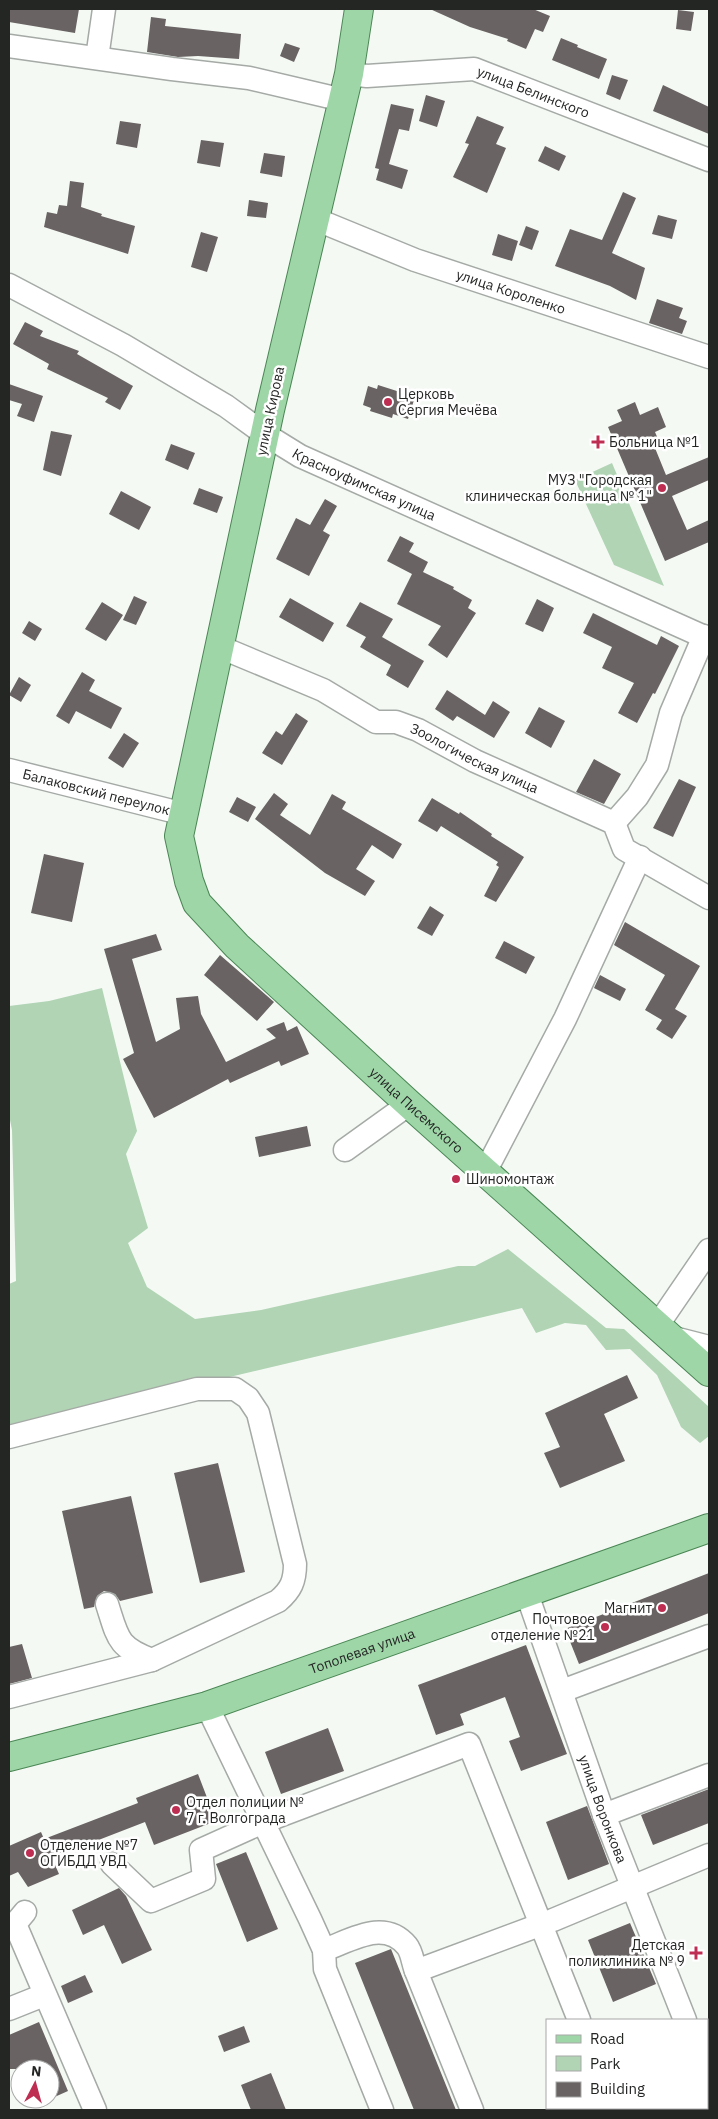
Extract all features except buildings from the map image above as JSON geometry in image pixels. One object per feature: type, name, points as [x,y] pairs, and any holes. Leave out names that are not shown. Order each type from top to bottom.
[{"type":"main road","name":"улица Кирова","points":[[184,814],[314,219],[349,74],[359,9]]},
{"type":"main road","name":"улица Писемского","points":[[184,814],[179,836],[189,881],[197,903],[237,946],[409,1104],[709,1372]]},
{"type":"main road","name":"Тополевая улица","points":[[9,1757],[207,1706],[709,1528]]},
{"type":"street","points":[[97,58],[104,9]]},
{"type":"street","points":[[9,46],[250,78],[343,100]]},
{"type":"street","name":"улица Белинского","points":[[349,74],[367,76],[474,69],[709,160]]},
{"type":"street","name":"улица Короленко","points":[[314,219],[415,260],[709,357]]},
{"type":"street","name":"Красноуфимская улица","points":[[9,285],[123,345],[226,406],[266,435],[300,456],[684,629],[706,637]]},
{"type":"street","points":[[706,637],[671,713],[657,765],[637,797],[614,823],[624,849],[709,898]]},
{"type":"street","name":"Зоологическая улица","points":[[220,647],[323,690],[376,722],[396,722],[418,730],[475,761],[614,823]]},
{"type":"street","name":"Балаковский переулок","points":[[9,770],[184,814]]},
{"type":"street","points":[[485,1172],[565,1019],[640,857]]},
{"type":"street","points":[[345,1150],[409,1104]]},
{"type":"street","points":[[709,1250],[663,1331],[709,1347]]},
{"type":"street","points":[[9,1437],[197,1389],[235,1389],[248,1398],[258,1413],[295,1564],[295,1579],[289,1592],[278,1601],[152,1660],[9,1697]]},
{"type":"street","name":"улица Воронкова","points":[[527,1594],[604,1816],[685,2019]]},
{"type":"street","points":[[107,1604],[122,1645],[132,1652],[152,1660]]},
{"type":"street","points":[[562,1691],[709,1636]]},
{"type":"street","points":[[207,1706],[324,1950],[325,1969],[382,2110]]},
{"type":"street","points":[[112,1864],[151,1901],[204,1878],[200,1850],[263,1822],[469,1744],[579,2019]]},
{"type":"street","points":[[604,1816],[709,1775]]},
{"type":"street","points":[[416,1971],[542,1924],[709,1855]]},
{"type":"street","points":[[25,1912],[15,1924],[95,2110]]},
{"type":"street","points":[[324,1950],[378,1931],[392,1934],[408,1946],[416,1971],[472,2110]]},
{"type":"street","points":[[9,2009],[44,1995]]},
{"type":"green space","points":[[612,463],[664,586],[614,565],[575,480]]},
{"type":"green space","points":[[102,988],[137,1131],[126,1154],[148,1228],[128,1243],[147,1287],[195,1319],[261,1310],[458,1266],[475,1266],[508,1249],[606,1328],[624,1329],[709,1407],[709,1436],[700,1443],[681,1427],[657,1375],[630,1349],[606,1350],[586,1325],[565,1323],[536,1333],[522,1308],[9,1429],[9,1284],[16,1281],[12,1130],[9,1115],[9,1006],[49,1001]]},
{"type":"place","name":"Церковь Сергия Мечёва","points":[[388,402]]},
{"type":"place","name":"Больница №1","points":[[598,442]]},
{"type":"place","name":"МУЗ \"Городская клиническая больница № 1\"","points":[[662,488]]},
{"type":"place","name":"Шиномонтаж","points":[[456,1179]]},
{"type":"place","name":"Магнит","points":[[662,1608]]},
{"type":"place","name":"Почтовое отделение №21","points":[[605,1627]]},
{"type":"place","name":"Отдел полиции № 7 г. Волгограда","points":[[176,1810]]},
{"type":"place","name":"Отделение №7 ОГИБДД УВД","points":[[30,1853]]},
{"type":"place","name":"Детская поликлиника № 9","points":[[696,1953]]}]
